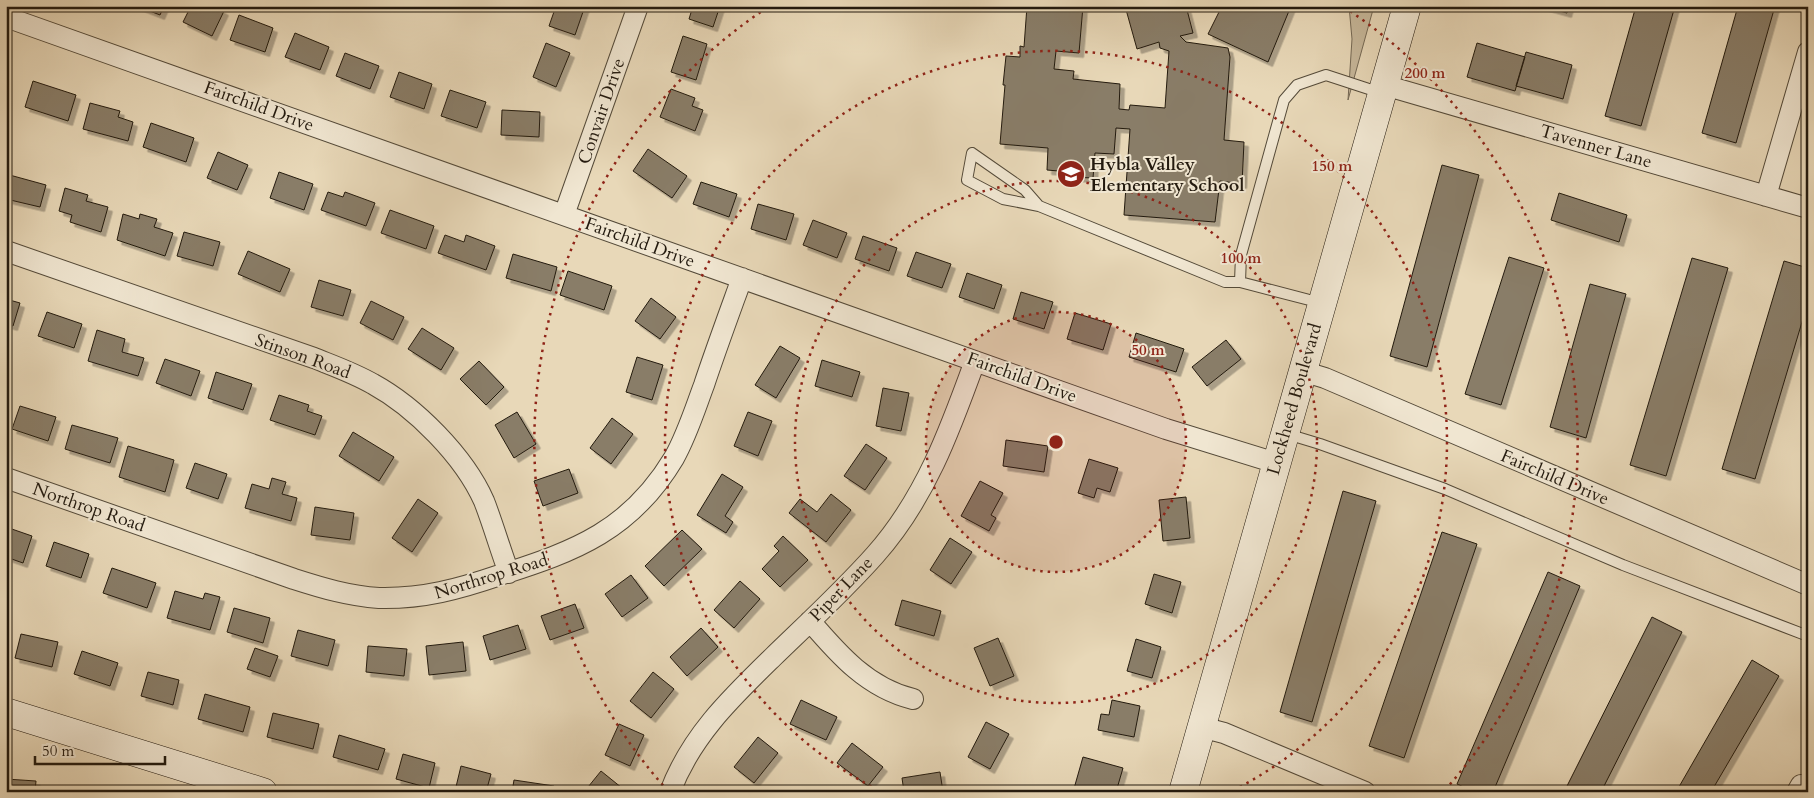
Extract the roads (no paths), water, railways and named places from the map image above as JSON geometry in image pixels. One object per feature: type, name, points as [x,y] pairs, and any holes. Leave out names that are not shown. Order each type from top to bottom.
[{"type":"street","name":"Convair Drive","points":[[564,215],[638,6]]},
{"type":"street","name":"Lockheed Boulevard","points":[[1183,792],[1407,6]]},
{"type":"street","name":"Fairchild Drive","points":[[6,17],[1166,429],[1276,463]]},
{"type":"street","points":[[1766,196],[1804,80],[1808,52]]},
{"type":"street","name":"Tavenner Lane","points":[[1383,89],[1808,208]]},
{"type":"street","name":"Stinson Road","points":[[6,250],[314,358],[374,384],[400,401],[423,420],[461,463],[483,500],[509,573]]},
{"type":"street","name":"Northrop Road","points":[[6,478],[339,593],[378,598],[421,596],[452,591],[570,552],[595,538],[628,515],[655,486],[674,458],[688,427],[742,278]]},
{"type":"street","name":"Piper Lane","points":[[670,792],[690,750],[729,699],[875,555],[910,508],[948,435],[975,361]]},
{"type":"street","name":"Fairchild Drive","points":[[1302,371],[1329,380],[1808,585]]},
{"type":"street","points":[[810,621],[860,674],[896,695],[912,699]]},
{"type":"street","points":[[6,712],[263,792]]},
{"type":"street","points":[[1201,728],[1224,733],[1365,792]]},
{"type":"lane","points":[[1240,282],[1241,255],[1284,100],[1297,85],[1326,74],[1383,89]]},
{"type":"lane","points":[[1040,206],[1024,190],[972,153],[967,180],[1003,199],[1040,206],[1225,282],[1240,282],[1321,303]]},
{"type":"lane","points":[[1284,434],[1320,444],[1444,489],[1623,566],[1808,636]]},
{"type":"place","name":"Hybla Valley Elementary School","points":[[1071,174]]}]
